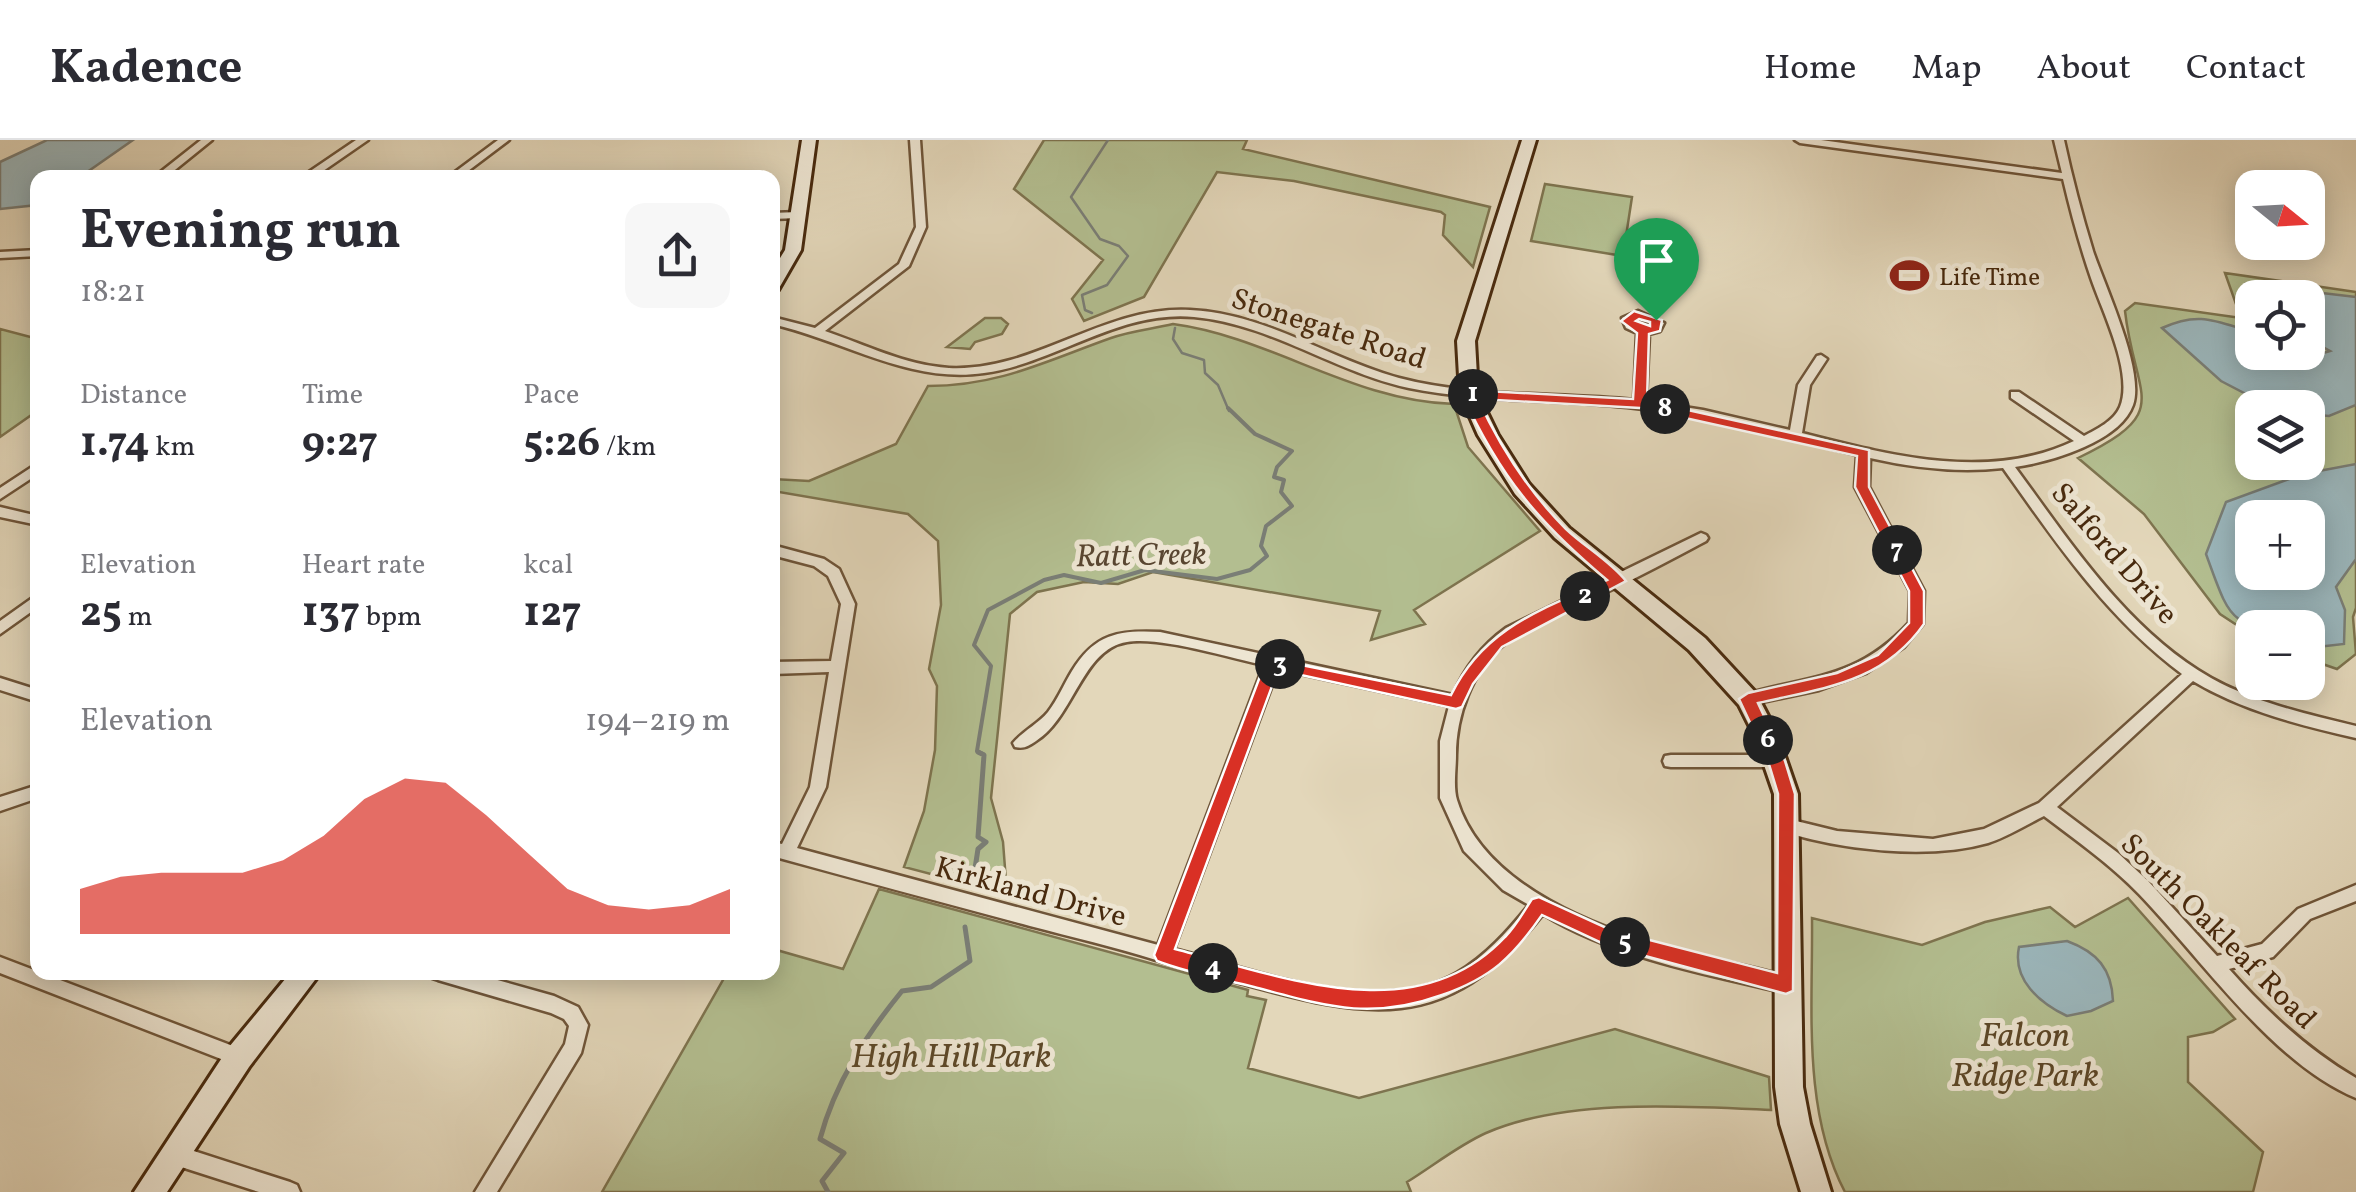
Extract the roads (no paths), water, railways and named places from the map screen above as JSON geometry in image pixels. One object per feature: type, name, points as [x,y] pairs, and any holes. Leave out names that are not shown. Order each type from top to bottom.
[{"type":"street","points":[[168,170],[207,140]]},
{"type":"street","points":[[317,170],[363,140]]},
{"type":"street","points":[[462,170],[504,140]]},
{"type":"street","points":[[780,274],[790,259],[809,140]]},
{"type":"street","points":[[818,331],[904,266],[921,226],[915,140]]},
{"type":"street","points":[[1529,140],[1466,342],[1469,394],[1488,435],[1522,490],[1562,534],[1697,644],[1748,699],[1777,761],[1786,794],[1788,826],[1789,1087],[1795,1124],[1816,1192]]},
{"type":"street","points":[[1800,140],[2066,177]]},
{"type":"street","name":"Stonegate Road","points":[[780,322],[818,331],[892,364],[963,372],[1014,364],[1104,324],[1135,317],[1161,312],[1217,316],[1248,323],[1352,368],[1404,383],[1469,394],[1640,404],[1938,466],[2007,465],[2056,454],[2084,442],[2119,422],[2127,406],[2129,388],[2066,177],[2059,140]]},
{"type":"street","points":[[780,216],[798,215]]},
{"type":"street","points":[[0,255],[30,253]]},
{"type":"street","points":[[1640,404],[1643,332]]},
{"type":"street","points":[[1794,435],[1804,385],[1821,359]]},
{"type":"street","points":[[2014,395],[2084,442]]},
{"type":"street","points":[[1748,699],[1840,678],[1884,659],[1916,624],[1917,591],[1862,487],[1864,453]]},
{"type":"street","name":"Salford Drive","points":[[2007,465],[2111,600],[2192,674],[2253,702],[2356,732]]},
{"type":"street","points":[[0,494],[30,473]]},
{"type":"street","points":[[0,512],[30,519]]},
{"type":"street","points":[[1701,538],[1530,622],[1496,643],[1466,680],[1456,702],[1444,776],[1454,819],[1476,853],[1539,905],[1608,938],[1786,984]]},
{"type":"street","points":[[780,552],[819,562],[834,573],[844,587],[848,604],[818,787],[780,849]]},
{"type":"street","points":[[0,629],[30,605]]},
{"type":"street","points":[[1021,742],[1047,726],[1090,652],[1114,638],[1144,634],[1456,702]]},
{"type":"street","points":[[1164,955],[1272,662]]},
{"type":"street","points":[[780,668],[839,666]]},
{"type":"street","points":[[1788,826],[1837,838],[1933,846],[1987,836],[2044,808],[2192,674]]},
{"type":"street","points":[[0,684],[30,693]]},
{"type":"street","points":[[1671,761],[1777,761]]},
{"type":"street","points":[[0,804],[30,794]]},
{"type":"street","name":"South Oakleaf Road","points":[[2044,808],[2113,859],[2266,1023],[2302,1054],[2356,1088]]},
{"type":"street","name":"Kirkland Drive","points":[[780,851],[1324,996],[1378,1002],[1406,999],[1452,985],[1480,970],[1512,943],[1539,905]]},
{"type":"street","points":[[2214,965],[2267,951],[2304,914],[2356,894]]},
{"type":"street","points":[[0,965],[30,977]]},
{"type":"street","points":[[39,980],[239,1058]]},
{"type":"street","points":[[149,1192],[239,1058],[302,980]]},
{"type":"street","points":[[465,980],[554,1006],[571,1013],[580,1025],[574,1048],[485,1192]]},
{"type":"street","points":[[172,1154],[290,1192]]},
{"type":"water","points":[[47,140],[133,140],[90,170],[30,170],[30,206],[0,209],[0,162]]},
{"type":"water","points":[[2325,293],[2356,297],[2356,405],[2329,416],[2325,416],[2325,390],[2238,390],[2221,381],[2162,328],[2197,319],[2235,327],[2235,370],[2325,370],[2325,352],[2330,351],[2325,348]]},
{"type":"water","points":[[2356,464],[2356,559],[2336,587],[2345,610],[2344,644],[2325,646],[2325,610],[2235,610],[2235,616],[2229,609],[2206,554],[2226,502],[2286,480],[2325,480],[2325,470]]},
{"type":"water","points":[[2067,941],[2101,963],[2110,980],[2113,1001],[2067,1016],[2030,989],[2020,970],[2019,947]]},
{"type":"waterway","name":"Ratt Creek","points":[[1092,313],[1085,310],[1082,295],[1107,285],[1128,256],[1119,246],[1100,239],[1071,197],[1108,140]]},
{"type":"waterway","name":"Ratt Creek","points":[[1175,328],[1173,339],[1182,353],[1204,360],[1205,373],[1218,385],[1229,411]]},
{"type":"waterway","name":"Ratt Creek","points":[[983,754],[977,751],[991,666],[974,645],[988,610],[1044,580],[1064,575],[1101,583],[1145,570],[1217,579],[1250,570],[1267,556],[1261,546],[1266,526],[1292,506],[1281,492],[1284,480],[1274,477],[1277,467],[1292,451],[1255,434],[1228,408]]},
{"type":"waterway","name":"Ratt Creek","points":[[974,875],[978,849],[986,842],[978,837],[984,755],[978,752]]},
{"type":"waterway","name":"Ratt Creek","points":[[828,1192],[822,1181],[844,1153],[820,1139],[843,1079],[864,1042],[902,991],[931,987],[970,961],[965,927]]},
{"type":"place","name":"Life Time","points":[[1909,276]]},
{"type":"park label","name":"Falcon Ridge Park","points":[[2025,1054]]},
{"type":"park label","name":"High Hill Park","points":[[951,1055]]}]
